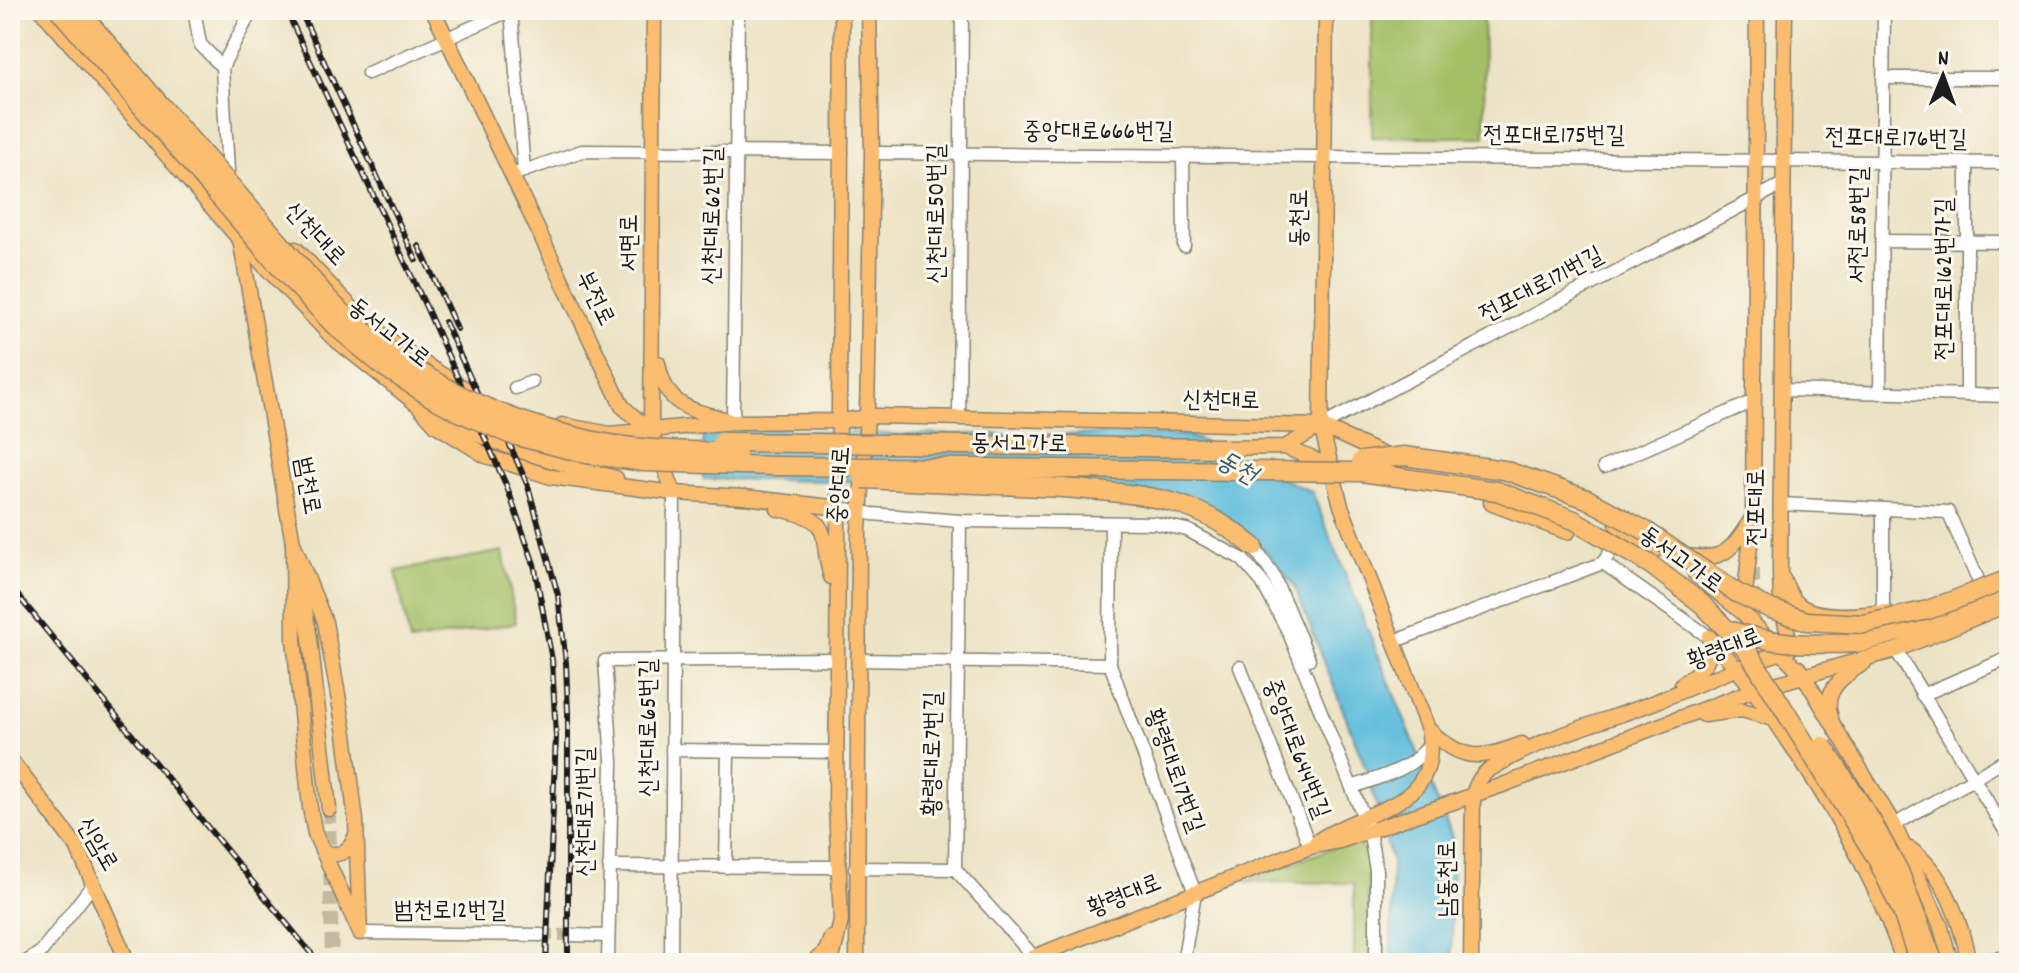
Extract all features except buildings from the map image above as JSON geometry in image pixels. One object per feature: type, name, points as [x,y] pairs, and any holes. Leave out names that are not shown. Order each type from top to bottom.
[{"type":"highway","name":"동서고가로","points":[[59,10],[282,270],[335,326],[384,367],[429,396],[509,434],[587,454],[644,462],[1361,472],[1497,491],[1574,520],[1651,565],[1702,604],[1747,650],[1877,859],[1902,912],[1919,963]]},
{"type":"highway","name":"동서고가로","points":[[78,10],[333,304],[367,335],[424,377],[506,417],[592,441],[646,448],[745,453],[1361,461],[1501,481],[1578,510],[1657,556],[1710,597],[1755,641],[1872,822],[1899,871],[1934,963]]},
{"type":"highway","points":[[592,441],[1223,448]]},
{"type":"highway","points":[[1361,461],[1404,456],[1504,470],[1587,499],[1646,531],[1737,593],[1807,621],[1836,625],[1864,624],[1928,610],[2009,579]]},
{"type":"highway","points":[[774,466],[819,477],[1064,488],[1141,495],[1204,512],[1228,525],[1254,547]]},
{"type":"highway","points":[[1089,470],[1143,481],[1360,484],[1426,490],[1493,502],[1567,530],[1644,574],[1712,623],[1777,643],[1859,643],[1915,627],[2009,591]]},
{"type":"main road","points":[[41,10],[240,240],[331,336],[418,405],[475,436],[551,461],[674,493],[840,508]]},
{"type":"main road","name":"신천대로","points":[[90,10],[287,240],[355,311],[412,357],[471,392],[554,423],[610,434],[733,422],[841,421],[867,417],[1321,426],[1396,460],[1500,476],[1583,505],[1663,552],[1743,613],[1787,650],[1802,674]]},
{"type":"main road","name":"부전로","points":[[433,10],[518,173],[622,406],[651,432]]},
{"type":"main road","name":"서면로","points":[[651,432],[654,10]]},
{"type":"main road","name":"중앙대로","points":[[827,959],[839,894],[836,752],[842,10]]},
{"type":"main road","name":"중앙대로","points":[[857,956],[855,868],[860,512],[867,417],[872,153],[869,10]]},
{"type":"main road","name":"동천로","points":[[1326,10],[1321,426],[1341,506],[1395,641],[1427,742]]},
{"type":"main road","name":"전포대로","points":[[1743,665],[1743,613],[1753,517],[1757,10]]},
{"type":"main road","name":"전포대로","points":[[1785,10],[1780,571],[1787,650]]},
{"type":"main road","name":"범천로","points":[[228,171],[310,638],[329,809]]},
{"type":"main road","name":"서면로","points":[[653,335],[661,380],[673,400],[733,422]]},
{"type":"main road","points":[[1285,447],[1321,426]]},
{"type":"main road","points":[[651,432],[674,493]]},
{"type":"main road","points":[[1223,448],[1285,447],[1358,478],[1495,496],[1571,525],[1649,570],[1687,601],[1743,613]]},
{"type":"main road","points":[[744,497],[760,505],[794,512],[811,519],[821,528],[827,543],[829,569],[837,596]]},
{"type":"main road","points":[[1663,552],[1707,559],[1723,555],[1734,546],[1753,517]]},
{"type":"main road","points":[[293,543],[325,622],[345,734],[356,821],[360,933]]},
{"type":"main road","points":[[293,543],[294,639],[310,808],[315,834],[360,933]]},
{"type":"main road","name":"황령대로","points":[[1473,795],[1486,771],[1546,741],[1743,665],[1885,624],[2009,569]]},
{"type":"main road","points":[[1780,571],[1790,595],[1807,610],[1883,613],[1925,604]]},
{"type":"main road","name":"황령대로","points":[[1019,963],[1039,958],[1310,847],[1340,841],[1367,823],[1447,804],[1754,690],[1896,650],[2009,604]]},
{"type":"main road","points":[[1709,637],[1743,665],[1754,690],[1863,863],[1888,914],[1904,963]]},
{"type":"main road","points":[[1655,701],[1699,672],[1712,648],[1709,637]]},
{"type":"main road","points":[[1837,732],[1827,707],[1830,693],[1852,670],[1878,654]]},
{"type":"main road","points":[[1802,674],[1905,845],[1940,924],[1951,963]]},
{"type":"main road","points":[[1672,720],[1742,710],[1774,719]]},
{"type":"main road","points":[[1367,823],[1407,798],[1419,786],[1428,771],[1427,742],[1479,757],[1494,755],[1525,743],[1546,741]]},
{"type":"main road","name":"신암로","points":[[10,759],[77,847],[128,963]]},
{"type":"main road","name":"남동천로","points":[[1471,963],[1473,795]]},
{"type":"main road","points":[[322,850],[336,854],[351,847],[356,821]]},
{"type":"main road","points":[[1905,845],[1918,855],[1944,890],[1960,927],[1968,963]]},
{"type":"main road","points":[[857,956],[866,963]]},
{"type":"main road","points":[[814,963],[827,959]]},
{"type":"street","points":[[194,10],[200,44],[222,67]]},
{"type":"street","points":[[228,171],[222,67],[252,10]]},
{"type":"street","points":[[368,73],[511,10],[518,173],[582,151],[842,153]]},
{"type":"street","name":"신천대로62번길","points":[[733,422],[738,10]]},
{"type":"street","name":"신천대로50번길","points":[[959,419],[962,10]]},
{"type":"street","name":"서전로58번길","points":[[1880,393],[1884,10]]},
{"type":"street","points":[[1947,10],[2009,11]]},
{"type":"street","points":[[1883,78],[2009,78]]},
{"type":"street","name":"중앙대로666번길","points":[[872,153],[1324,157]]},
{"type":"street","points":[[1183,155],[1184,246]]},
{"type":"street","name":"전포대로175번길","points":[[1324,157],[1783,161]]},
{"type":"street","name":"전포대로176번길","points":[[1783,161],[2009,163]]},
{"type":"street","name":"전포대로162번가길","points":[[1967,162],[1967,395]]},
{"type":"street","name":"전포대로171번길","points":[[1321,426],[1783,184]]},
{"type":"street","points":[[1882,241],[2009,242]]},
{"type":"street","points":[[515,388],[532,382]]},
{"type":"street","points":[[1781,390],[2009,396]]},
{"type":"street","points":[[1604,467],[1754,401]]},
{"type":"street","name":"신천대로65번길","points":[[671,963],[674,493]]},
{"type":"street","points":[[1780,504],[1948,512],[1979,582]]},
{"type":"street","points":[[840,508],[960,521],[1154,523],[1187,530],[1242,559],[1262,582],[1289,633],[1322,709]]},
{"type":"street","points":[[1883,509],[1883,613]]},
{"type":"street","name":"황령대로7번길","points":[[955,869],[960,521]]},
{"type":"street","name":"황령대로17번길","points":[[1111,523],[1110,664],[1195,893]]},
{"type":"street","points":[[1254,547],[1273,575],[1295,620],[1322,709]]},
{"type":"street","points":[[1395,641],[1603,563],[1612,549]]},
{"type":"street","points":[[1603,563],[1709,637]]},
{"type":"street","points":[[1896,650],[2009,837]]},
{"type":"street","points":[[1922,695],[2009,658]]},
{"type":"street","points":[[673,661],[837,659]]},
{"type":"street","points":[[858,660],[1110,664]]},
{"type":"street","name":"신천대로71번길","points":[[608,963],[612,761],[605,661],[673,661]]},
{"type":"street","name":"중앙대로644번길","points":[[1240,667],[1310,847]]},
{"type":"street","name":"중앙대로644번길","points":[[1322,709],[1359,785],[1376,870],[1376,963]]},
{"type":"street","points":[[1359,785],[1410,765],[1427,742]]},
{"type":"street","points":[[672,750],[836,752]]},
{"type":"street","points":[[726,867],[728,751]]},
{"type":"street","points":[[1894,825],[2009,758]]},
{"type":"street","points":[[609,866],[839,867]]},
{"type":"street","points":[[855,868],[955,869],[1039,958]]},
{"type":"street","points":[[25,963],[41,952],[94,883]]},
{"type":"street","points":[[1183,963],[1195,893]]},
{"type":"street","name":"범천로12번길","points":[[360,933],[541,935]]},
{"type":"street","points":[[571,935],[608,936]]},
{"type":"street","points":[[1968,963],[2009,957]]},
{"type":"green space","points":[[1372,10],[1483,10],[1485,137],[1372,137]]},
{"type":"green space","points":[[503,551],[516,623],[410,642],[396,571]]},
{"type":"green space","points":[[1347,842],[1358,843],[1368,857],[1369,963],[1354,963],[1354,883],[1245,882]]},
{"type":"water","name":"동천","points":[[703,426],[886,434],[1188,435],[1312,492],[1452,837],[1452,963],[1391,963],[1392,863],[1368,774],[1294,585],[1264,549],[1236,525],[1193,500],[889,482],[703,479]]},
{"type":"tunnel","points":[[1753,569],[1753,617],[1762,668]]},
{"type":"tunnel","points":[[329,809],[332,963]]},
{"type":"tunnel","points":[[541,935],[571,935]]},
{"type":"railway","points":[[286,10],[507,487],[534,564],[552,660],[556,737],[546,963]]},
{"type":"railway","points":[[300,10],[416,260]]},
{"type":"railway","points":[[419,246],[457,329]]},
{"type":"railway","points":[[445,322],[491,424]]},
{"type":"railway","points":[[494,409],[528,486],[558,595],[568,713],[568,963]]},
{"type":"railway","points":[[10,586],[319,963]]}]
